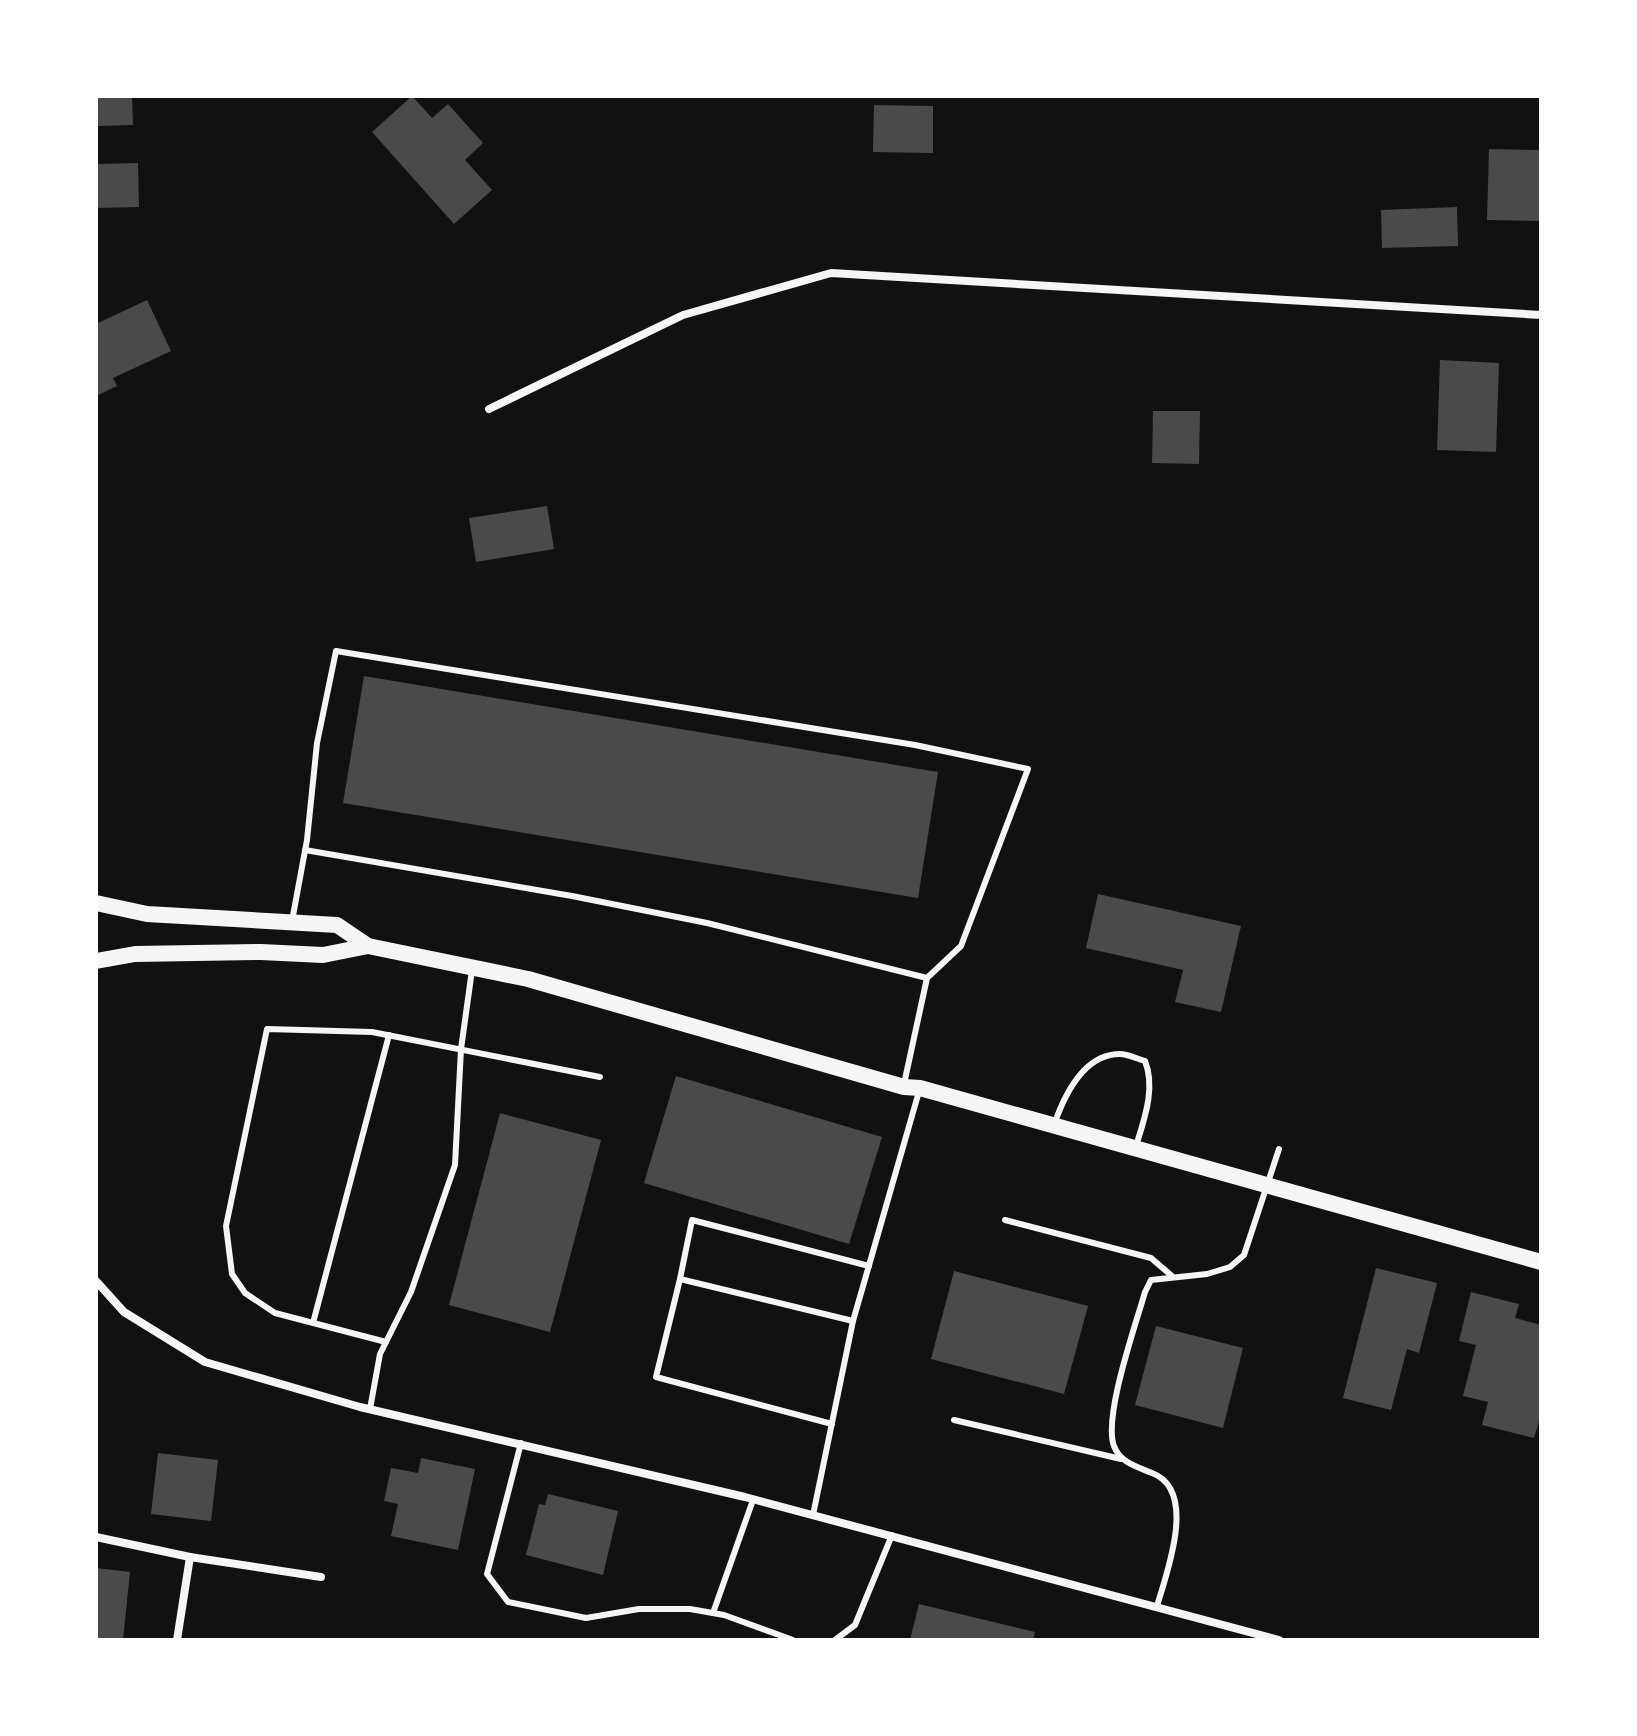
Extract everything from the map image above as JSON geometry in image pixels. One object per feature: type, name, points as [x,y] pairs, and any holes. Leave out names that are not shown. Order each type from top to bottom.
[{"type":"main road","points":[[96,903],[147,914],[337,925],[368,946]]},
{"type":"main road","points":[[96,961],[135,954],[261,952],[323,955],[368,946],[473,967],[528,979],[1541,1262]]},
{"type":"street","points":[[489,409],[683,315],[831,273],[1541,315]]},
{"type":"street","points":[[96,1281],[124,1312],[205,1362],[370,1409],[892,1535],[1279,1640]]},
{"type":"street","points":[[96,1537],[190,1557],[321,1577]]},
{"type":"street","points":[[177,1640],[190,1557]]},
{"type":"lane","points":[[292,921],[305,850],[317,743],[336,651],[915,745],[1028,769],[961,946],[927,978],[912,1088],[853,1321],[813,1515]]},
{"type":"lane","points":[[305,850],[482,879],[692,920],[927,978]]},
{"type":"lane","points":[[370,1409],[380,1354],[411,1292],[455,1165],[461,1049],[473,967]]},
{"type":"lane","points":[[386,1342],[275,1313],[245,1293],[232,1274],[226,1226],[267,1029],[316,1028],[389,1035],[600,1077]]},
{"type":"lane","points":[[313,1323],[389,1035]]},
{"type":"lane","points":[[1053,1127],[1064,1097],[1089,1065],[1122,1054],[1145,1061],[1150,1074],[1145,1114],[1135,1150]]},
{"type":"lane","points":[[1121,1459],[1114,1446],[1113,1417],[1141,1306],[1151,1280],[1207,1274],[1230,1267],[1244,1255],[1279,1149]]},
{"type":"lane","points":[[832,1424],[656,1377],[692,1220],[869,1266]]},
{"type":"lane","points":[[1005,1220],[1151,1258],[1172,1276]]},
{"type":"lane","points":[[680,1279],[853,1321]]},
{"type":"lane","points":[[954,1420],[1121,1459],[1163,1477],[1171,1488],[1178,1508],[1171,1559],[1157,1606]]},
{"type":"lane","points":[[521,1443],[487,1574],[508,1602],[586,1618],[639,1609],[690,1609],[713,1613],[793,1640]]},
{"type":"lane","points":[[713,1613],[753,1500]]},
{"type":"lane","points":[[835,1640],[855,1625],[892,1535]]},
{"type":"building","points":[[96,96],[132,96],[133,125],[96,126]]},
{"type":"building","points":[[412,96],[432,118],[448,104],[483,143],[465,160],[492,190],[454,224],[372,132]]},
{"type":"building","points":[[874,105],[933,106],[933,153],[873,152]]},
{"type":"building","points":[[1489,149],[1541,150],[1541,221],[1487,220]]},
{"type":"building","points":[[138,163],[139,207],[96,208],[96,164]]},
{"type":"building","points":[[1457,207],[1458,246],[1382,248],[1381,210]]},
{"type":"building","points":[[147,300],[171,351],[113,378],[117,386],[96,396],[96,324]]},
{"type":"building","points":[[1440,360],[1499,363],[1496,452],[1437,450]]},
{"type":"building","points":[[1153,411],[1200,411],[1199,464],[1152,463]]},
{"type":"building","points":[[547,506],[554,549],[476,562],[469,518]]},
{"type":"building","points":[[364,676],[938,772],[918,898],[343,803]]},
{"type":"building","points":[[1098,894],[1241,926],[1221,1012],[1175,1002],[1183,970],[1086,948]]},
{"type":"building","points":[[676,1076],[882,1137],[849,1244],[644,1183]]},
{"type":"building","points":[[500,1113],[601,1140],[550,1332],[449,1305]]},
{"type":"building","points":[[1376,1268],[1437,1283],[1419,1353],[1407,1349],[1391,1410],[1343,1398]]},
{"type":"building","points":[[954,1271],[1088,1306],[1064,1394],[931,1359]]},
{"type":"building","points":[[1471,1292],[1519,1304],[1515,1318],[1541,1325],[1541,1415],[1534,1438],[1482,1425],[1488,1402],[1463,1396],[1476,1345],[1459,1341]]},
{"type":"building","points":[[1156,1326],[1243,1348],[1223,1428],[1135,1405]]},
{"type":"building","points":[[158,1453],[218,1460],[211,1521],[151,1514]]},
{"type":"building","points":[[421,1458],[475,1469],[458,1550],[391,1536],[398,1504],[384,1501],[391,1468],[418,1473]]},
{"type":"building","points":[[548,1494],[618,1511],[603,1575],[526,1555],[539,1504],[545,1505]]},
{"type":"building","points":[[96,1568],[130,1572],[123,1640],[96,1640]]},
{"type":"building","points":[[919,1604],[1035,1632],[1033,1640],[910,1640]]}]
